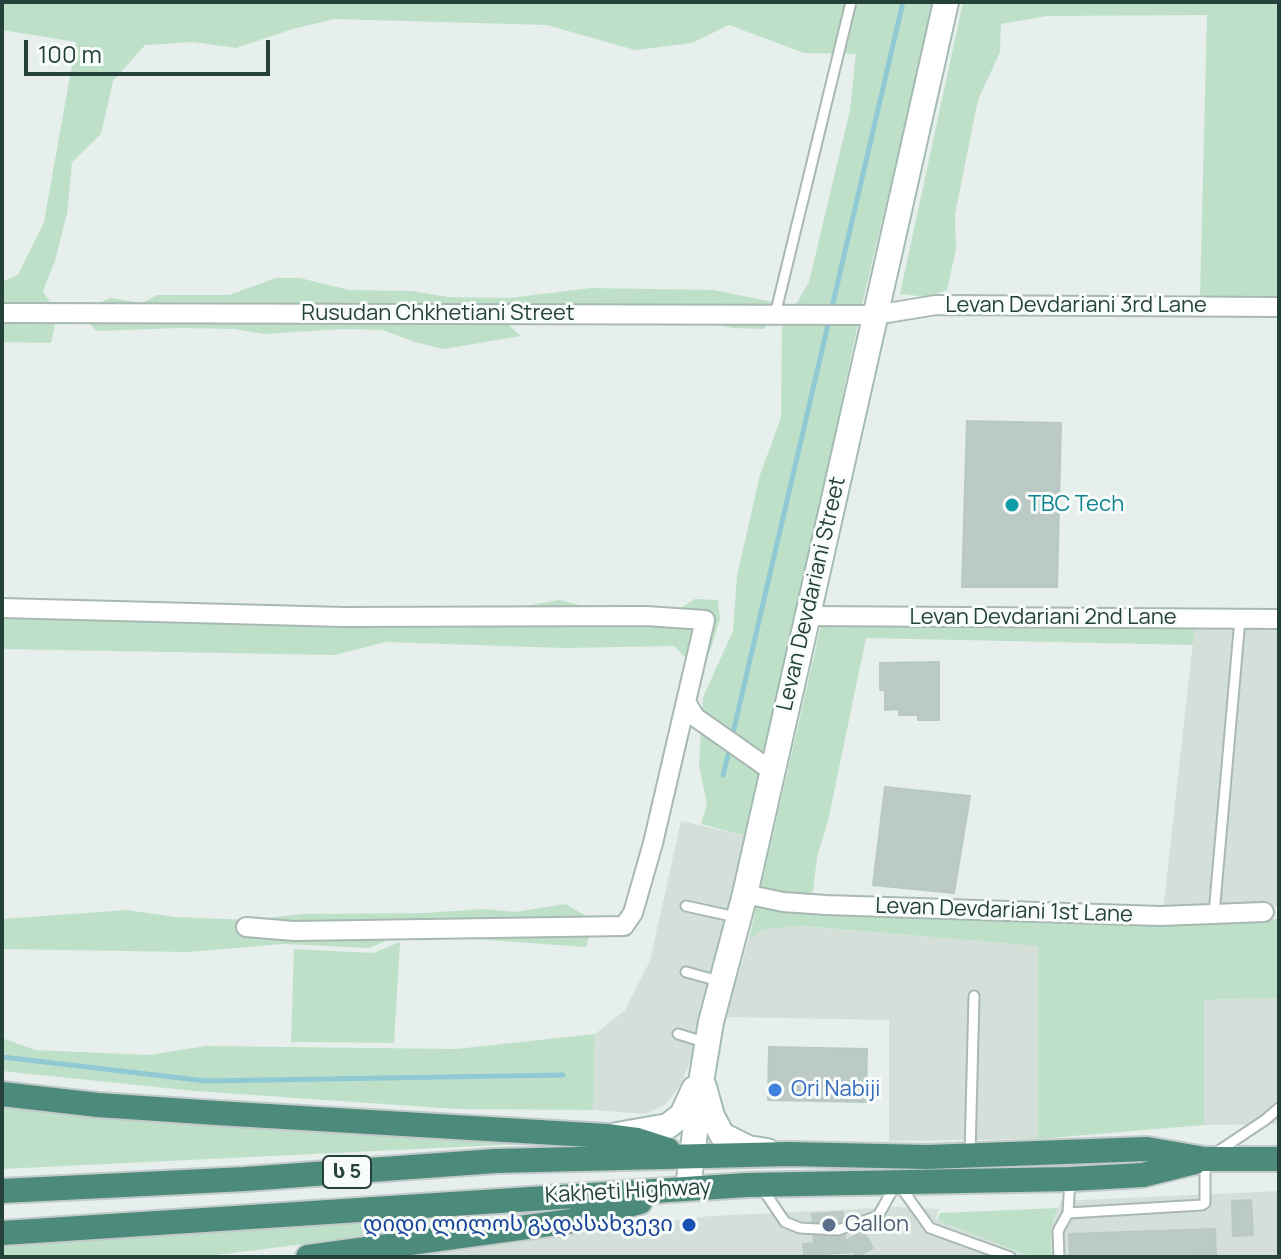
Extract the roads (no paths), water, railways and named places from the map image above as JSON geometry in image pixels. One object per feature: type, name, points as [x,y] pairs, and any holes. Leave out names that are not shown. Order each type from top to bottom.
[{"type":"highway","points":[[2,1094],[202,1112],[607,1136],[637,1140],[692,1157]]},
{"type":"highway","name":"Kakheti Highway","points":[[2,1191],[245,1179],[495,1161],[789,1154],[927,1157],[1147,1149],[1205,1159],[1279,1159]]},
{"type":"highway","name":"Kakheti Highway","points":[[2,1233],[688,1188],[1143,1175],[1205,1159]]},
{"type":"highway","points":[[308,1257],[571,1221],[688,1188]]},
{"type":"main road","name":"Levan Devdariani Street","points":[[688,1188],[708,1043],[745,894],[946,2]]},
{"type":"main road","points":[[607,1136],[668,1126],[682,1115],[702,1076]]},
{"type":"main road","points":[[702,1076],[712,1116],[722,1135],[748,1148],[789,1154]]},
{"type":"street","name":"Levan Devdariani 3rd Lane","points":[[875,315],[936,305],[1279,307]]},
{"type":"street","name":"Rusudan Chkhetiani Street","points":[[2,313],[875,315]]},
{"type":"street","points":[[2,608],[344,617],[646,616],[705,620],[649,857],[633,913],[624,926],[294,931],[246,927]]},
{"type":"street","name":"Levan Devdariani 2nd Lane","points":[[807,616],[1277,617]]},
{"type":"street","points":[[686,702],[695,717],[772,771]]},
{"type":"street","name":"Levan Devdariani 1st Lane","points":[[745,894],[783,902],[826,905],[1160,916],[1264,912]]},
{"type":"lane","points":[[775,315],[851,2]]},
{"type":"lane","points":[[1214,914],[1240,619]]},
{"type":"lane","points":[[686,906],[739,918]]},
{"type":"lane","points":[[686,972],[722,982]]},
{"type":"lane","points":[[970,1154],[974,996]]},
{"type":"lane","points":[[678,1034],[708,1043]]},
{"type":"lane","points":[[1068,1213],[1202,1205],[1205,1203],[1205,1159],[1279,1108]]},
{"type":"lane","points":[[1059,1257],[1058,1231],[1068,1213],[1070,1179]]},
{"type":"lane","points":[[760,1185],[785,1222],[800,1228],[822,1230],[849,1227],[878,1216],[897,1182],[930,1228],[1010,1257]]},
{"type":"waterway","points":[[732,737],[903,2]]},
{"type":"waterway","points":[[723,775],[730,747]]},
{"type":"waterway","points":[[2,1057],[206,1081],[563,1075]]},
{"type":"place","name":"TBC Tech","points":[[1012,505]]},
{"type":"place","name":"Ori Nabiji","points":[[775,1090]]},
{"type":"place","name":"დიდი ლილოს გადასახვევი","points":[[689,1225]]},
{"type":"place","name":"Gallon","points":[[829,1225]]}]
